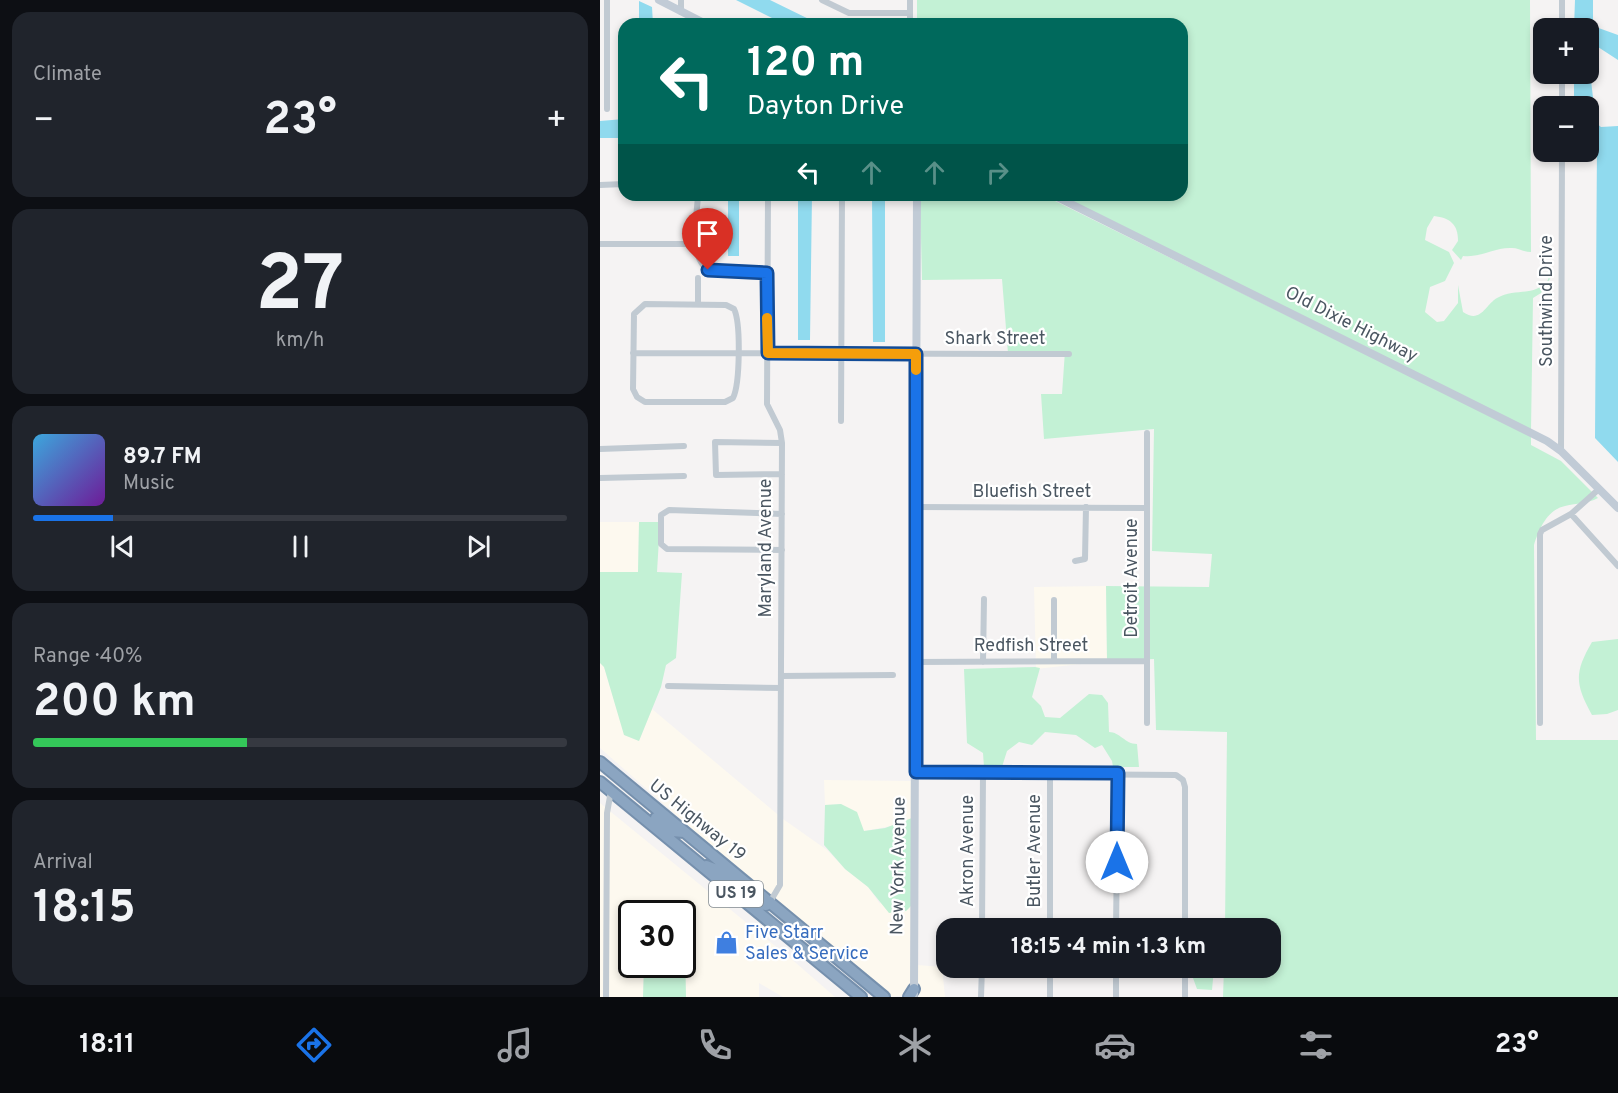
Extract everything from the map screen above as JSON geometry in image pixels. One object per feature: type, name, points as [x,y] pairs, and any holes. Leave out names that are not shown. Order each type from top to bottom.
[{"type":"highway","name":"US Highway 19","points":[[603,765],[884,997]]},
{"type":"highway","points":[[603,765],[611,791],[626,794],[672,831],[684,831]]},
{"type":"highway","name":"US Highway 19","points":[[600,782],[861,997]]},
{"type":"highway","points":[[698,862],[719,871],[759,904],[766,905],[770,902]]},
{"type":"highway","points":[[762,916],[775,916],[813,947],[828,950]]},
{"type":"street","points":[[607,0],[607,109]]},
{"type":"street","points":[[659,0],[694,18]]},
{"type":"street","points":[[681,0],[681,12]]},
{"type":"street","points":[[822,0],[849,13],[910,13]]},
{"type":"street","points":[[910,0],[910,18]]},
{"type":"street","points":[[1562,0],[1562,18]]},
{"type":"street","name":"Southwind Drive","points":[[1562,162],[1562,451]]},
{"type":"street","points":[[600,185],[618,184]]},
{"type":"street","points":[[698,201],[696,244],[698,259],[702,265],[708,270],[767,273]]},
{"type":"street","name":"Maryland Avenue","points":[[768,201],[767,404],[780,430],[782,443],[780,885],[770,902]]},
{"type":"street","points":[[840,421],[842,201]]},
{"type":"street","name":"New York Avenue","points":[[912,994],[916,772],[917,201]]},
{"type":"street","name":"Old Dixie Highway","points":[[1065,201],[1547,441],[1562,451],[1618,508]]},
{"type":"street","points":[[600,244],[696,244]]},
{"type":"street","points":[[698,278],[698,304]]},
{"type":"street","points":[[698,304],[726,305],[734,309],[737,353],[736,388],[733,398],[725,402],[645,402],[637,397],[633,388],[633,353],[634,314],[640,306],[698,304]]},
{"type":"street","name":"Shark Street","points":[[633,353],[1069,354]]},
{"type":"street","name":"Detroit Avenue","points":[[1147,434],[1147,723]]},
{"type":"street","points":[[782,443],[715,442],[714,447],[716,475],[782,474]]},
{"type":"street","points":[[600,449],[684,446]]},
{"type":"street","points":[[600,478],[684,476]]},
{"type":"street","points":[[1540,723],[1540,534],[1542,530],[1571,514],[1599,489]]},
{"type":"street","name":"Bluefish Street","points":[[916,507],[1147,508]]},
{"type":"street","points":[[1075,561],[1085,559],[1086,507]]},
{"type":"street","points":[[782,514],[669,510],[661,514],[660,523],[661,544],[667,549],[782,550]]},
{"type":"street","points":[[1571,514],[1618,566]]},
{"type":"street","points":[[983,662],[984,599]]},
{"type":"street","points":[[1054,600],[1054,661]]},
{"type":"street","name":"Redfish Street","points":[[915,662],[1147,661]]},
{"type":"street","points":[[781,676],[893,675]]},
{"type":"street","points":[[668,686],[781,688]]},
{"type":"street","points":[[916,772],[1176,775],[1183,780],[1185,787],[1185,918]]},
{"type":"street","name":"Akron Avenue","points":[[982,918],[983,773]]},
{"type":"street","points":[[1116,918],[1118,773]]},
{"type":"street","name":"Butler Avenue","points":[[1050,774],[1050,918]]},
{"type":"street","points":[[606,997],[607,813],[611,791]]},
{"type":"street","points":[[981,997],[982,978]]},
{"type":"street","points":[[1050,978],[1050,997]]},
{"type":"street","points":[[1116,978],[1116,997]]},
{"type":"street","points":[[1185,978],[1185,997]]},
{"type":"shaded area","points":[[600,522],[639,522],[638,572],[600,572]]},
{"type":"shaded area","points":[[1106,586],[1107,661],[1036,669],[1034,587]]},
{"type":"shaded area","points":[[600,663],[604,667],[625,735],[639,741],[652,709],[783,819],[827,850],[845,869],[868,887],[880,904],[906,819],[897,825],[864,831],[841,804],[825,805],[824,780],[912,781],[911,988],[907,995],[889,997],[790,915],[600,748]]},
{"type":"shaded area","points":[[600,803],[835,997],[783,997],[759,983],[759,997],[686,997],[685,978],[696,978],[696,900],[618,900],[618,978],[644,978],[643,997],[600,997]]},
{"type":"shaded area","points":[[917,965],[936,967],[936,978],[943,978],[945,997],[917,997]]},
{"type":"green space","points":[[917,0],[1530,0],[1531,252],[1506,248],[1463,256],[1461,260],[1452,250],[1458,241],[1455,226],[1449,220],[1434,216],[1427,228],[1425,240],[1449,252],[1454,263],[1445,281],[1430,287],[1425,312],[1437,322],[1444,321],[1458,303],[1458,285],[1463,312],[1474,316],[1479,315],[1497,298],[1511,293],[1530,291],[1543,285],[1548,280],[1549,268],[1553,274],[1541,293],[1533,298],[1531,430],[1071,201],[1188,201],[1188,18],[917,18]]},
{"type":"green space","points":[[920,201],[1055,201],[1531,436],[1531,445],[1561,461],[1598,498],[1565,506],[1553,512],[1541,527],[1534,545],[1536,740],[1618,740],[1618,997],[1223,997],[1224,978],[1281,978],[1281,918],[1225,918],[1227,732],[1156,730],[1154,659],[1107,661],[1106,586],[1209,587],[1212,554],[1152,551],[1154,429],[1044,439],[1041,394],[1062,394],[1065,351],[1008,353],[1002,279],[922,280]]},
{"type":"green space","points":[[639,522],[660,522],[657,572],[682,573],[676,658],[666,665],[661,687],[639,741],[624,735],[604,667],[600,663],[600,572],[638,572]]},
{"type":"green space","points":[[1618,639],[1618,710],[1607,714],[1592,715],[1580,686],[1582,662],[1592,642]]},
{"type":"green space","points":[[1040,668],[1032,697],[1041,706],[1045,717],[1060,718],[1089,694],[1102,695],[1108,703],[1109,732],[1137,744],[1139,767],[1113,767],[1102,745],[1095,748],[1076,735],[1045,732],[1032,745],[1019,742],[1007,751],[1001,770],[990,775],[984,767],[983,753],[967,743],[964,669]]},
{"type":"green space","points":[[841,804],[857,812],[864,831],[885,828],[912,818],[911,906],[906,911],[889,913],[868,887],[845,869],[824,845],[825,805]]},
{"type":"green space","points":[[644,978],[686,978],[686,997],[643,997]]},
{"type":"green space","points":[[1193,978],[1213,978],[1212,990],[1197,989]]},
{"type":"water","points":[[736,0],[770,0],[807,18],[772,18]]},
{"type":"water","points":[[1575,0],[1593,0],[1593,18],[1574,18]]},
{"type":"water","points":[[639,1],[652,7],[653,18],[639,18]]},
{"type":"water","points":[[1599,28],[1618,35],[1618,60],[1599,48]]},
{"type":"water","points":[[1574,84],[1591,84],[1593,96],[1574,96]]},
{"type":"water","points":[[618,120],[618,138],[600,138],[600,121]]},
{"type":"water","points":[[1599,125],[1618,126],[1618,462],[1595,438]]},
{"type":"water","points":[[728,201],[739,201],[739,256],[728,256]]},
{"type":"water","points":[[798,201],[812,201],[810,340],[798,340]]},
{"type":"water","points":[[872,201],[885,201],[885,342],[873,342]]},
{"type":"slow traffic","points":[[767,318],[768,353],[916,354],[916,370]]},
{"type":"place","name":"Five Starr Sales & Service","points":[[727,943]]},
{"type":"route","points":[[708,270],[767,273],[768,353],[916,354],[916,772],[1118,773],[1117,862]]}]
